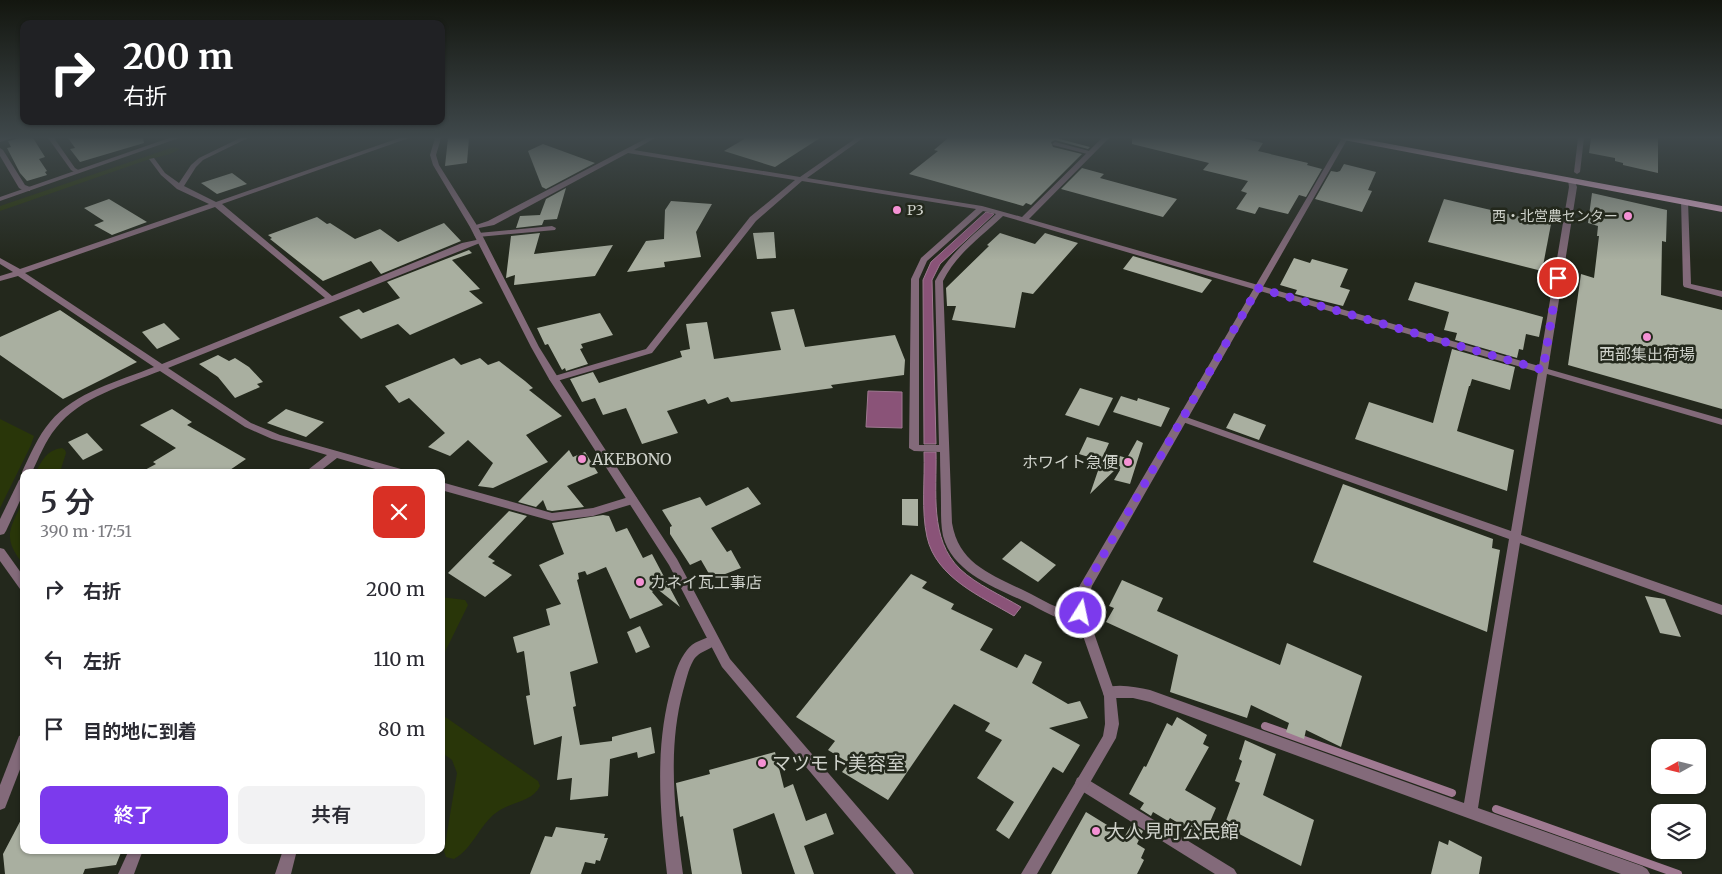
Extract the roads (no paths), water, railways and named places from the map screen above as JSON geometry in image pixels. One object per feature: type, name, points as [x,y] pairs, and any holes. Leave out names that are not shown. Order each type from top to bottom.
[{"type":"main road","points":[[1587,179],[1722,208]]},
{"type":"main road","points":[[1592,179],[1722,200]]},
{"type":"street","points":[[18,179],[22,186],[27,189]]},
{"type":"street","points":[[0,198],[58,179]]},
{"type":"street","points":[[169,179],[180,187],[216,204],[331,299]]},
{"type":"street","points":[[180,187],[185,179]]},
{"type":"street","points":[[0,279],[287,179]]},
{"type":"street","points":[[444,179],[478,235],[535,347],[673,562],[726,663],[906,874]]},
{"type":"street","points":[[28,469],[53,423],[64,412],[97,393],[465,245],[491,223],[575,179]]},
{"type":"street","points":[[554,379],[649,351],[748,224],[801,179],[982,208],[1002,213],[1722,422]]},
{"type":"street","points":[[1024,220],[1065,179]]},
{"type":"street","points":[[1029,874],[1109,738],[1112,724],[1113,710],[1109,692],[1083,618],[1082,598],[1086,585],[1321,179]]},
{"type":"street","points":[[1470,812],[1575,179]]},
{"type":"street","points":[[1684,201],[1688,285],[1722,294]]},
{"type":"street","points":[[944,449],[914,448],[915,279],[924,260],[982,208]]},
{"type":"street","points":[[1002,213],[953,259],[942,273],[939,281],[944,449],[949,537],[956,551],[967,564],[982,575],[1062,615],[1083,618]]},
{"type":"street","points":[[478,235],[552,228]]},
{"type":"street","points":[[0,260],[261,431],[387,469]]},
{"type":"street","points":[[1183,419],[1722,610]]},
{"type":"street","points":[[317,469],[335,454]]},
{"type":"street","points":[[445,487],[552,518],[620,505],[632,500]]},
{"type":"street","points":[[0,530],[20,488]]},
{"type":"street","points":[[0,552],[20,580]]},
{"type":"street","points":[[676,874],[667,799],[670,714],[686,662],[699,646],[713,641]]},
{"type":"street","points":[[1109,692],[1133,692],[1150,696],[1642,874]]},
{"type":"street","points":[[0,803],[20,750]]},
{"type":"street","points":[[1082,783],[1229,874]]},
{"type":"street","points":[[126,874],[134,854]]},
{"type":"street","points":[[283,874],[289,854]]},
{"type":"waterway","points":[[1265,726],[1452,793]]},
{"type":"waterway","points":[[1496,809],[1678,874]]},
{"type":"place","name":"P3","points":[[897,210]]},
{"type":"place","name":"西・北営農センター","points":[[1628,216]]},
{"type":"place","name":"西部集出荷場","points":[[1647,337]]},
{"type":"place","name":"AKEBONO","points":[[582,459]]},
{"type":"place","name":"ホワイト急便","points":[[1128,462]]},
{"type":"place","name":"カネイ瓦工事店","points":[[640,582]]},
{"type":"place","name":"マツモト美容室","points":[[762,763]]},
{"type":"place","name":"大人見町公民館","points":[[1096,831]]}]
